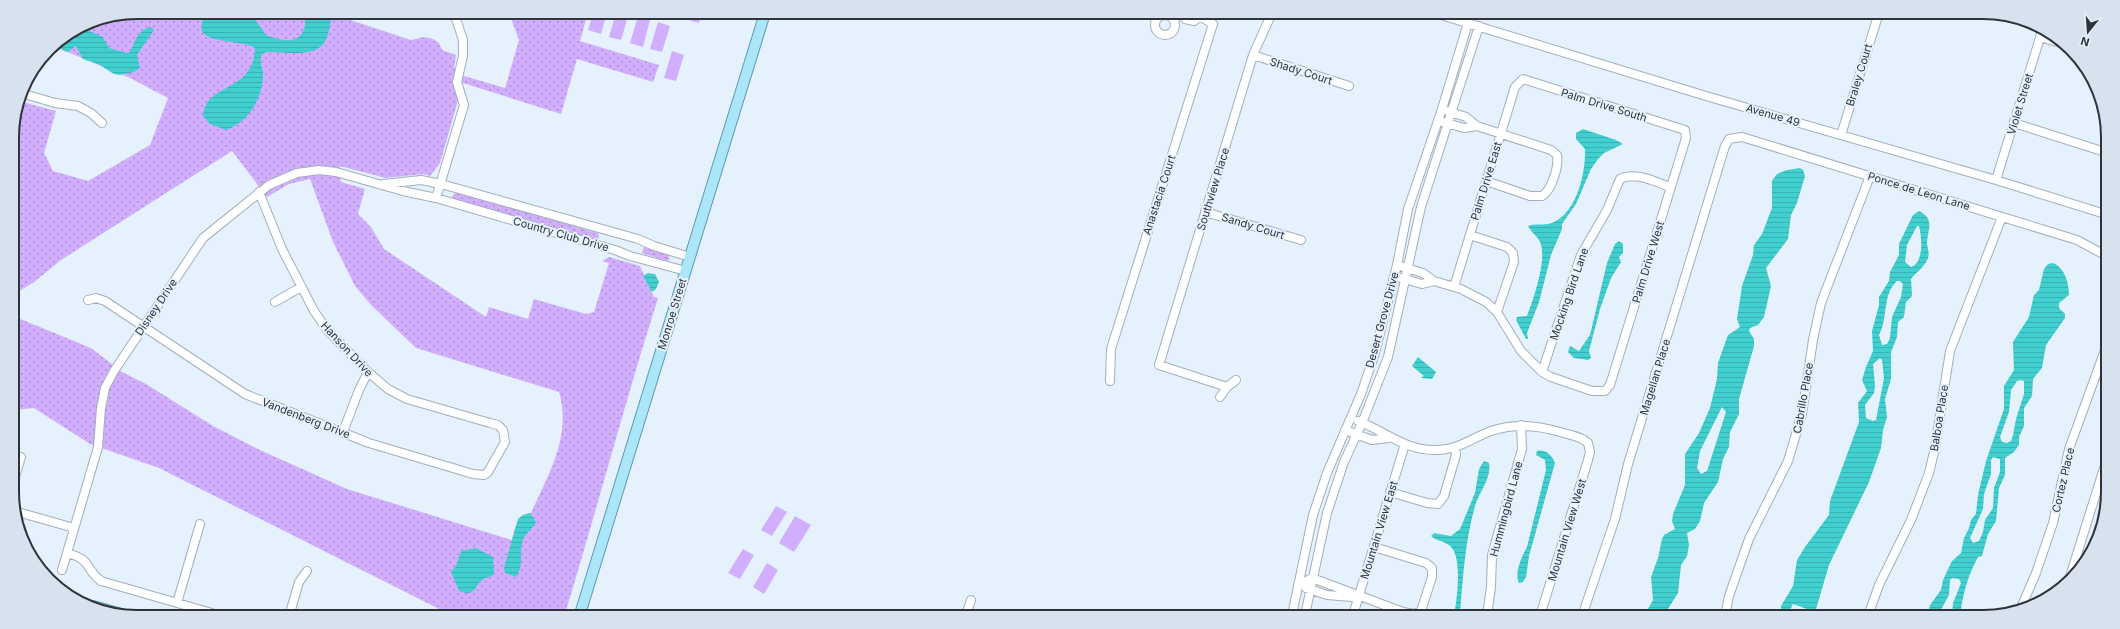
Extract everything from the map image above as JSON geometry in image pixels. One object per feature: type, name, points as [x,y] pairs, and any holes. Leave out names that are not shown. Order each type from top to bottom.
[{"type":"main road","name":"Monroe Street","points":[[581,610],[763,19]]},
{"type":"street","points":[[436,198],[464,105],[457,82],[463,56],[463,40],[456,19]]},
{"type":"street","name":"Anastacia Court","points":[[1187,19],[1189,21],[1194,21],[1197,19]]},
{"type":"street","name":"Anastacia Court","points":[[1110,381],[1111,349],[1213,24],[1206,19]]},
{"type":"street","name":"Southview Place","points":[[1226,387],[1159,365],[1253,55],[1269,19]]},
{"type":"street","name":"Avenue 49","points":[[1454,19],[1706,96],[1996,180],[2101,213]]},
{"type":"street","name":"Braley Court","points":[[1841,135],[1877,19]]},
{"type":"street","name":"Desert Grove Drive","points":[[1293,610],[1313,515],[1327,473],[1361,394],[1375,353],[1397,265],[1408,209],[1442,109],[1468,23]]},
{"type":"street","name":"Desert Grove Drive","points":[[1306,610],[1327,513],[1344,462],[1362,423],[1388,356],[1421,207],[1479,26]]},
{"type":"street","points":[[2040,37],[2049,40]]},
{"type":"street","name":"Violet Street","points":[[1996,180],[2040,37]]},
{"type":"street","name":"Shady Court","points":[[1253,55],[1349,86]]},
{"type":"street","name":"Palm Drive South","points":[[1523,79],[1685,130]]},
{"type":"street","name":"Palm Drive East","points":[[1454,287],[1515,87],[1523,79]]},
{"type":"street","points":[[27,95],[55,103],[78,106],[91,113],[102,123]]},
{"type":"street","points":[[1442,109],[1466,117],[1477,126],[1552,150],[1557,155],[1557,166],[1549,189],[1546,193],[1538,197],[1486,181]]},
{"type":"street","points":[[1438,120],[1464,128],[1477,126]]},
{"type":"street","points":[[2014,122],[2101,150]]},
{"type":"street","name":"Palm Drive West","points":[[1542,372],[1551,377],[1592,391],[1605,391],[1610,385],[1686,138],[1685,130]]},
{"type":"street","name":"Ponce de Leon Lane","points":[[1730,139],[1742,137],[1870,176],[2077,240],[2101,253]]},
{"type":"street","name":"Magellan Place","points":[[1584,610],[1605,552],[1628,464],[1725,146],[1730,139]]},
{"type":"street","name":"Disney Drive","points":[[62,570],[98,447],[101,408],[105,388],[114,371],[143,326],[202,238],[259,192],[278,180],[307,171],[328,171],[379,185],[436,198]]},
{"type":"street","name":"Mocking Bird Lane","points":[[1542,372],[1581,255],[1607,210],[1620,180],[1624,177],[1636,176],[1670,187]]},
{"type":"street","name":"Cabrillo Place","points":[[1727,610],[1729,596],[1747,546],[1788,461],[1802,414],[1812,340],[1821,303],[1870,176]]},
{"type":"street","name":"Disney Drive","points":[[379,185],[421,180],[441,184]]},
{"type":"street","name":"Country Club Drive","points":[[441,184],[638,239],[654,246],[690,257]]},
{"type":"street","name":"Hanson Drive","points":[[259,192],[277,239],[320,321],[368,372],[388,389],[407,399],[494,424],[503,430],[505,442],[492,468],[484,475]]},
{"type":"street","name":"Country Club Drive","points":[[436,198],[616,250],[630,256],[686,271]]},
{"type":"street","name":"Sandy Court","points":[[1205,212],[1300,240]]},
{"type":"street","name":"Balboa Place","points":[[1870,610],[1879,585],[1912,520],[1929,473],[1935,448],[1950,351],[2002,217]]},
{"type":"street","points":[[1470,234],[1507,246],[1513,253],[1514,262],[1497,312]]},
{"type":"street","points":[[1397,265],[1423,273],[1434,281],[1477,296],[1497,312],[1521,352],[1542,372]]},
{"type":"street","points":[[1394,276],[1422,284],[1434,281]]},
{"type":"street","points":[[274,302],[301,287]]},
{"type":"street","name":"Vandenberg Drive","points":[[88,300],[96,298],[105,301],[245,394],[369,443],[473,474],[484,475]]},
{"type":"street","name":"Cortez Place","points":[[2023,603],[2036,572],[2053,523],[2069,449],[2101,361]]},
{"type":"street","points":[[343,432],[359,390],[368,372]]},
{"type":"street","points":[[1220,397],[1226,387],[1236,380]]},
{"type":"street","points":[[1350,418],[1376,428],[1388,438],[1405,444],[1436,450],[1455,448],[1491,431],[1521,425]]},
{"type":"street","name":"Mountain View West","points":[[1521,425],[1540,427],[1581,438],[1588,443],[1590,452],[1542,610]]},
{"type":"street","name":"Hummingbird Lane","points":[[1488,610],[1491,593],[1492,555],[1522,450],[1521,425]]},
{"type":"street","points":[[1345,430],[1372,440],[1388,438]]},
{"type":"street","name":"Mountain View East","points":[[1354,610],[1405,444]]},
{"type":"street","points":[[1390,492],[1427,503],[1438,504],[1444,496],[1456,455],[1455,448]]},
{"type":"street","points":[[19,464],[21,457]]},
{"type":"street","points":[[2072,570],[2101,478]]},
{"type":"street","points":[[21,513],[74,528]]},
{"type":"street","points":[[177,603],[200,524]]},
{"type":"street","points":[[1374,547],[1426,563],[1432,568],[1432,577],[1421,610]]},
{"type":"street","points":[[68,553],[83,559],[95,576],[101,581],[202,610]]},
{"type":"street","points":[[291,610],[299,582],[306,570]]},
{"type":"street","points":[[1298,585],[1312,578],[1330,584],[1358,597],[1397,610]]},
{"type":"street","points":[[1298,585],[1327,595],[1358,597]]},
{"type":"street","points":[[970,610],[971,600]]},
{"type":"shaded area","points":[[347,19],[411,40],[424,37],[433,39],[439,43],[442,50],[456,55],[454,68],[464,76],[505,88],[519,40],[511,19],[586,19],[580,41],[659,65],[653,82],[577,59],[561,114],[463,83],[440,163],[430,176],[423,174],[386,178],[340,166],[341,182],[365,189],[358,214],[371,227],[384,249],[486,317],[489,307],[528,319],[534,299],[586,314],[594,312],[609,263],[602,261],[609,257],[640,266],[654,297],[658,298],[566,610],[441,610],[159,468],[90,444],[34,408],[19,410],[19,318],[91,348],[122,372],[146,384],[213,426],[260,450],[347,489],[512,540],[519,519],[526,514],[531,513],[551,470],[560,440],[562,424],[562,408],[559,392],[416,348],[372,306],[355,286],[333,242],[310,179],[289,184],[267,197],[232,151],[61,260],[34,282],[19,291],[19,129],[25,102],[56,111],[44,153],[53,171],[88,181],[150,145],[168,98],[130,78],[59,48],[85,31],[99,25],[122,20]]},
{"type":"shaded area","points":[[591,19],[605,19],[601,34],[588,30]]},
{"type":"shaded area","points":[[614,19],[627,19],[621,40],[609,37]]},
{"type":"shaded area","points":[[637,19],[650,20],[643,47],[630,43]]},
{"type":"shaded area","points":[[685,19],[700,19],[699,23]]},
{"type":"shaded area","points":[[658,22],[670,26],[662,52],[650,49]]},
{"type":"shaded area","points":[[672,51],[684,55],[676,81],[664,78]]},
{"type":"shaded area","points":[[457,192],[597,233],[599,235],[598,240],[596,241],[455,200],[452,196]]},
{"type":"shaded area","points":[[644,247],[668,254],[670,259],[667,261],[642,253]]},
{"type":"shaded area","points":[[776,506],[787,512],[772,536],[761,530]]},
{"type":"shaded area","points":[[795,516],[811,525],[794,552],[779,543]]},
{"type":"shaded area","points":[[743,549],[754,555],[740,579],[728,573]]},
{"type":"shaded area","points":[[767,563],[778,570],[764,594],[753,587]]},
{"type":"water","points":[[203,19],[255,19],[266,35],[284,40],[291,40],[299,37],[302,33],[305,25],[305,19],[331,19],[328,34],[319,48],[303,53],[266,52],[262,54],[261,61],[263,81],[258,99],[254,107],[242,121],[226,130],[210,124],[203,116],[206,105],[212,97],[239,80],[247,73],[253,62],[255,48],[249,45],[210,38],[202,31]]},
{"type":"water","points":[[150,27],[154,30],[137,55],[140,68],[134,72],[119,75],[114,74],[98,64],[83,59],[76,46],[68,52],[64,51],[60,47],[87,30],[103,37],[109,48],[127,53],[130,52],[137,37],[142,31]]},
{"type":"water","points":[[1583,129],[1616,140],[1623,144],[1604,153],[1598,159],[1591,169],[1576,204],[1562,224],[1562,229],[1551,255],[1539,302],[1527,333],[1528,339],[1526,339],[1516,320],[1517,317],[1527,316],[1539,278],[1542,256],[1542,247],[1539,240],[1528,226],[1552,223],[1561,218],[1574,201],[1582,180],[1585,158],[1585,149],[1576,139],[1576,133]]},
{"type":"water","points":[[1800,168],[1803,170],[1805,176],[1797,203],[1791,215],[1788,239],[1766,268],[1771,286],[1764,317],[1758,325],[1750,328],[1749,331],[1754,339],[1754,346],[1739,399],[1739,414],[1730,432],[1729,447],[1723,459],[1718,482],[1704,503],[1700,521],[1695,529],[1687,533],[1689,545],[1687,556],[1681,565],[1678,593],[1668,610],[1647,610],[1653,600],[1651,577],[1658,558],[1662,539],[1664,535],[1675,529],[1672,521],[1673,514],[1685,485],[1685,454],[1699,433],[1710,408],[1717,379],[1718,363],[1728,335],[1740,327],[1737,319],[1742,286],[1753,255],[1754,245],[1762,234],[1772,208],[1772,181],[1777,174],[1787,170]],"holes":[[[1722,407],[1726,412],[1707,471],[1701,474],[1697,468],[1700,451]]]},
{"type":"water","points":[[1919,211],[1924,214],[1929,221],[1927,242],[1929,256],[1925,264],[1911,279],[1912,296],[1906,302],[1904,317],[1898,322],[1897,337],[1891,352],[1891,379],[1885,399],[1887,417],[1883,430],[1881,448],[1869,482],[1829,565],[1816,610],[1807,610],[1793,604],[1790,610],[1781,610],[1781,606],[1793,586],[1797,560],[1829,515],[1830,501],[1859,422],[1858,403],[1867,391],[1862,380],[1873,351],[1872,331],[1879,305],[1879,297],[1889,281],[1890,272],[1899,255],[1899,244],[1913,215]],"holes":[[[1917,226],[1919,226],[1921,243],[1920,255],[1915,265],[1911,267],[1905,262],[1907,245]],[[1897,281],[1900,281],[1903,284],[1901,297],[1892,317],[1890,338],[1887,344],[1882,345],[1879,335],[1884,322],[1887,300],[1892,286]],[[1880,358],[1882,360],[1884,378],[1876,420],[1873,421],[1866,418],[1865,405],[1874,393],[1875,386],[1873,364]]]},
{"type":"water","points":[[1619,241],[1623,244],[1623,253],[1619,257],[1621,262],[1611,278],[1600,309],[1589,351],[1591,358],[1588,360],[1574,358],[1568,352],[1570,346],[1579,351],[1590,335],[1607,263],[1615,244]]},
{"type":"water","points":[[2053,263],[2061,268],[2066,276],[2069,295],[2059,303],[2059,308],[2065,314],[2065,318],[2046,345],[2042,368],[2033,379],[2032,396],[2024,408],[2024,426],[2019,437],[2019,445],[2014,452],[2005,458],[2005,475],[1999,488],[1996,521],[1988,534],[1982,556],[1978,557],[1968,578],[1961,610],[1952,610],[1953,603],[1961,583],[1959,579],[1952,578],[1950,580],[1949,595],[1941,610],[1929,610],[1930,605],[1941,590],[1943,580],[1952,561],[1961,553],[1964,538],[1971,520],[1976,514],[1978,495],[1986,461],[2004,409],[2004,386],[2014,370],[2013,342],[2029,317],[2034,295],[2039,290],[2044,269],[2048,264]],"holes":[[[2017,381],[2024,381],[2024,394],[2011,441],[2007,443],[2002,442],[2000,437],[2009,412],[2011,390]],[[1993,457],[2000,459],[2000,472],[1994,488],[1993,508],[1985,520],[1983,532],[1979,541],[1973,543],[1970,538],[1983,509],[1984,494],[1991,474],[1991,460]]]},
{"type":"water","points":[[648,273],[655,274],[659,282],[656,289],[652,292],[643,276]]},
{"type":"water","points":[[1418,357],[1436,372],[1432,379],[1421,378],[1424,376],[1412,366]]},
{"type":"water","points":[[1537,451],[1548,453],[1555,463],[1529,556],[1526,577],[1523,582],[1519,583],[1517,574],[1527,547],[1546,470],[1545,460],[1536,455]]},
{"type":"water","points":[[1484,461],[1489,463],[1489,474],[1475,506],[1469,533],[1463,573],[1460,610],[1455,610],[1458,580],[1455,554],[1450,546],[1431,536],[1434,533],[1451,536],[1460,529],[1475,493],[1479,469]]},
{"type":"water","points":[[530,513],[536,522],[525,535],[523,540],[521,549],[521,563],[516,577],[505,573],[504,568],[518,519],[523,515]]},
{"type":"water","points":[[476,548],[493,557],[494,574],[481,581],[472,592],[465,593],[459,591],[451,572],[456,566],[461,551]]}]
